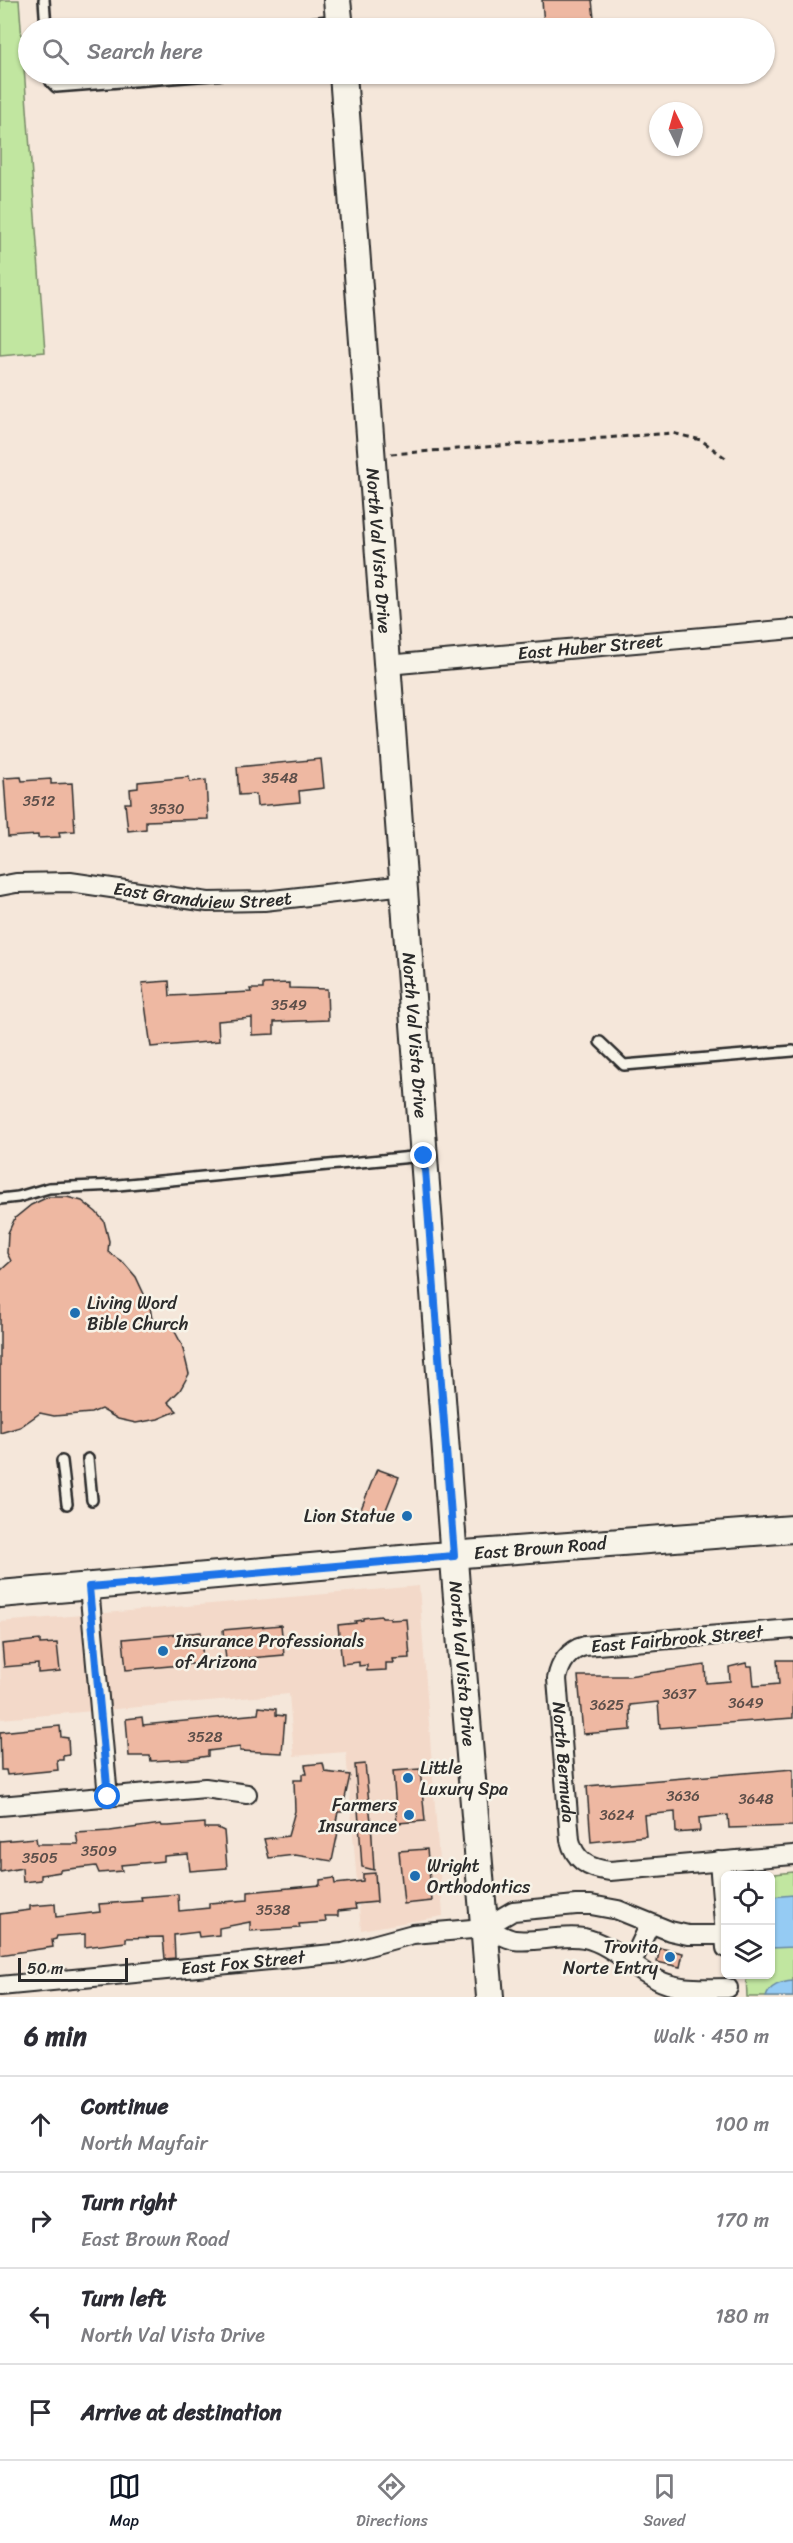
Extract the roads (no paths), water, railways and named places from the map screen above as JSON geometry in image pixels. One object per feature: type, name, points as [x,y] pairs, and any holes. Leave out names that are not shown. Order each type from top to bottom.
[{"type":"main road","name":"North Val Vista Drive","points":[[344,84],[454,1556],[490,1997]]},
{"type":"main road","name":"East Brown Road","points":[[0,1594],[793,1529]]},
{"type":"street","name":"East Huber Street","points":[[387,666],[793,629]]},
{"type":"street","name":"East Grandview Street","points":[[0,886],[16,883],[70,882],[208,902],[264,901],[405,885]]},
{"type":"street","points":[[89,1587],[108,1797]]},
{"type":"street","name":"East Fairbrook Street","points":[[565,1659],[578,1648],[585,1646],[793,1629]]},
{"type":"street","name":"North Bermuda","points":[[565,1659],[557,1679],[570,1840],[581,1862],[594,1869],[610,1871],[718,1862]]},
{"type":"street","points":[[0,1806],[205,1788],[247,1794]]},
{"type":"street","points":[[724,1925],[718,1862],[793,1855]]},
{"type":"street","name":"East Fox Street","points":[[0,1986],[343,1953],[413,1934],[484,1928],[513,1911],[591,1905],[618,1910],[650,1924],[688,1935],[721,1941]]},
{"type":"street","points":[[632,1962],[650,1924]]},
{"type":"street","name":"East Fox Street","points":[[484,1928],[514,1940],[561,1936],[583,1938],[605,1946],[656,1980],[669,1985],[694,1988],[728,1986]]},
{"type":"lane","points":[[44,0],[45,18]]},
{"type":"lane","points":[[53,84],[56,87],[95,84]]},
{"type":"lane","points":[[600,1042],[624,1065],[793,1051]]},
{"type":"lane","points":[[0,1199],[18,1197],[49,1188],[118,1185],[424,1156]]},
{"type":"lane","points":[[88,1459],[92,1500]]},
{"type":"lane","points":[[62,1461],[67,1504]]},
{"type":"water","points":[[793,1895],[793,1947],[775,1948],[775,1897]]},
{"type":"water","points":[[793,1981],[793,1997],[766,1997],[776,1985]]},
{"type":"place","name":"Living Word Bible Church","points":[[75,1313]]},
{"type":"place","name":"Lion Statue","points":[[407,1516]]},
{"type":"place","name":"Insurance Professionals of Arizona","points":[[163,1651]]},
{"type":"place","name":"Little Luxury Spa","points":[[408,1778]]},
{"type":"place","name":"Farmers Insurance","points":[[409,1815]]},
{"type":"place","name":"Wright Orthodontics","points":[[415,1876]]},
{"type":"place","name":"Trovita Norte Entry","points":[[670,1957]]}]
